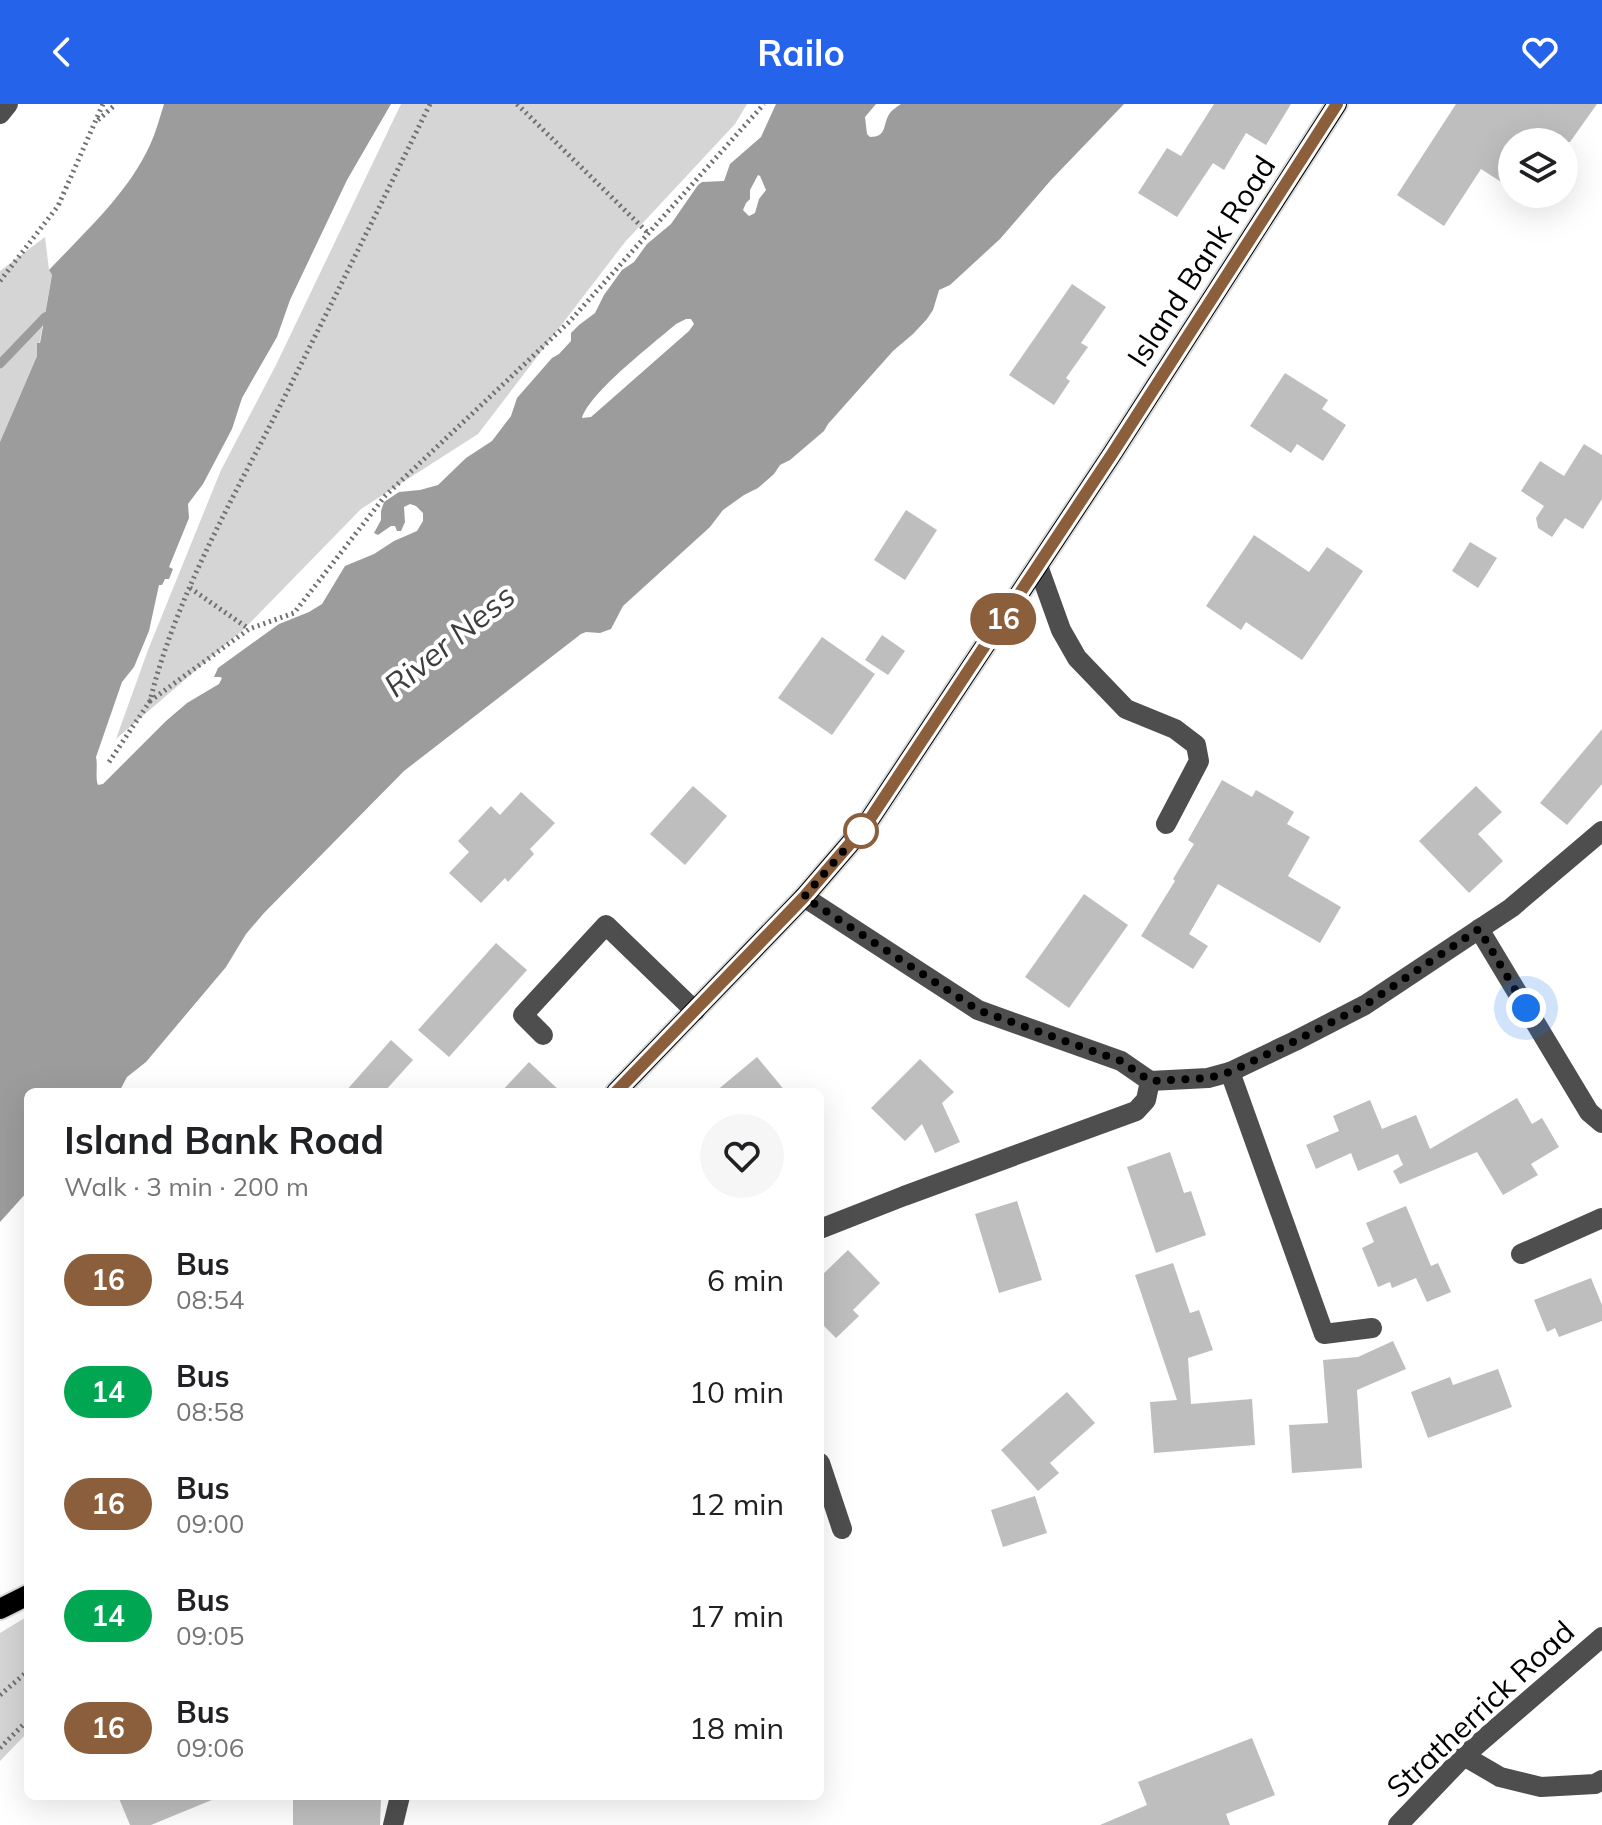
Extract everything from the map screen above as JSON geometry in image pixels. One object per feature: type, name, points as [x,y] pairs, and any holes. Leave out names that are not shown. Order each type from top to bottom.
[{"type":"main road","name":"Island Bank Road","points":[[620,1088],[804,897],[866,825],[1337,104]]},
{"type":"main road","points":[[0,1609],[24,1597]]},
{"type":"street","points":[[0,114],[8,104]]},
{"type":"street","points":[[1038,566],[1061,630],[1077,658],[1126,709],[1175,729],[1196,745],[1199,761],[1166,824]]},
{"type":"street","points":[[804,897],[978,1010],[1121,1061],[1150,1081],[1208,1078],[1230,1072],[1365,1005],[1511,908],[1602,831]]},
{"type":"street","points":[[543,1035],[523,1015],[606,925],[695,1011]]},
{"type":"street","points":[[1479,929],[1589,1112],[1602,1123]]},
{"type":"street","points":[[1230,1072],[1324,1334],[1372,1328]]},
{"type":"street","points":[[824,1227],[1136,1111],[1146,1100],[1150,1081]]},
{"type":"street","points":[[1521,1254],[1602,1218]]},
{"type":"street","points":[[824,1475],[842,1529]]},
{"type":"street","name":"Stratherrick Road","points":[[1398,1825],[1464,1756],[1602,1637]]},
{"type":"street","points":[[1464,1756],[1500,1777],[1541,1787],[1595,1784],[1602,1780]]},
{"type":"street","points":[[393,1825],[399,1800]]},
{"type":"path","points":[[0,281],[58,206],[103,104]]},
{"type":"path","points":[[95,123],[116,104]]},
{"type":"path","points":[[150,701],[156,674],[199,563],[430,104]]},
{"type":"path","points":[[517,104],[648,233]]},
{"type":"path","points":[[109,762],[150,701],[249,629],[294,613],[385,496],[569,322],[764,104]]},
{"type":"path","points":[[190,588],[249,629]]},
{"type":"path","points":[[0,1695],[24,1674]]},
{"type":"path","points":[[0,1748],[24,1724]]},
{"type":"shaded area","points":[[401,104],[747,104],[735,124],[625,242],[478,434],[361,509],[245,628],[116,739],[148,650],[221,470],[276,365]]},
{"type":"shaded area","points":[[45,237],[52,275],[37,356],[0,442],[0,271]]},
{"type":"shaded area","points":[[24,1618],[24,1736],[0,1761],[0,1633]]},
{"type":"water","name":"River Ness","points":[[164,104],[391,104],[347,180],[290,300],[277,337],[242,398],[232,429],[203,484],[188,504],[189,518],[169,567],[173,569],[169,579],[159,585],[149,631],[134,667],[122,682],[96,757],[98,785],[103,784],[187,703],[219,684],[222,678],[214,677],[218,668],[279,624],[322,604],[345,566],[417,531],[423,521],[423,513],[410,504],[404,507],[405,522],[401,531],[391,526],[378,535],[374,533],[381,520],[384,502],[399,492],[438,485],[466,458],[492,441],[511,416],[517,398],[571,341],[571,333],[595,313],[622,270],[671,224],[698,185],[724,181],[730,164],[761,137],[776,104],[876,104],[865,117],[870,137],[880,135],[890,113],[901,104],[1124,104],[1000,239],[950,285],[939,290],[927,319],[893,351],[824,431],[780,465],[758,488],[723,510],[710,527],[623,606],[611,629],[581,634],[404,771],[264,913],[246,934],[226,967],[146,1062],[127,1077],[121,1088],[24,1088],[24,1195],[0,1222],[0,442],[37,356],[52,275],[49,270],[105,211],[130,179],[156,130]],"holes":[[[760,176],[766,190],[759,199],[755,213],[749,216],[743,210],[750,199],[750,190]],[[691,319],[694,324],[689,331],[591,417],[582,418],[587,407],[609,382],[676,324]]]},
{"type":"building","points":[[1214,104],[1291,104],[1266,145],[1246,133],[1224,170],[1213,163],[1177,217],[1138,193],[1167,148],[1181,156]]},
{"type":"building","points":[[1456,104],[1597,104],[1578,131],[1578,128],[1498,128],[1498,180],[1481,169],[1444,226],[1397,195]]},
{"type":"building","points":[[1072,284],[1106,307],[1081,343],[1088,347],[1066,378],[1070,381],[1054,405],[1009,375]]},
{"type":"building","points":[[1285,373],[1328,400],[1322,409],[1346,425],[1323,461],[1297,444],[1291,453],[1250,426]]},
{"type":"building","points":[[1584,444],[1602,455],[1602,499],[1583,529],[1565,518],[1552,537],[1538,528],[1536,518],[1544,506],[1521,491],[1540,461],[1564,476]]},
{"type":"building","points":[[906,510],[937,530],[905,580],[874,560]]},
{"type":"building","points":[[1254,535],[1309,572],[1327,547],[1363,571],[1302,660],[1246,622],[1241,630],[1206,606]]},
{"type":"building","points":[[1470,542],[1497,558],[1478,588],[1452,571]]},
{"type":"building","points":[[882,635],[905,651],[888,675],[865,660]]},
{"type":"building","points":[[822,637],[875,674],[832,735],[778,698]]},
{"type":"building","points":[[1602,729],[1602,784],[1567,825],[1540,803]]},
{"type":"building","points":[[1222,780],[1252,797],[1256,790],[1294,812],[1287,824],[1310,837],[1288,876],[1341,907],[1320,943],[1218,884],[1189,934],[1208,946],[1193,969],[1141,936],[1175,881],[1173,879],[1194,844],[1188,840]]},
{"type":"building","points":[[693,786],[727,816],[685,865],[650,834]]},
{"type":"building","points":[[1476,786],[1502,812],[1478,834],[1503,861],[1469,893],[1419,841]]},
{"type":"building","points":[[521,792],[555,823],[530,849],[534,854],[508,882],[505,878],[481,903],[449,873],[469,852],[458,841],[491,806],[500,815]]},
{"type":"building","points":[[1084,894],[1128,925],[1069,1008],[1025,977]]},
{"type":"building","points":[[496,943],[527,970],[449,1057],[418,1030]]},
{"type":"building","points":[[391,1040],[413,1060],[388,1088],[349,1088]]},
{"type":"building","points":[[757,1057],[783,1088],[720,1088]]},
{"type":"building","points":[[920,1059],[954,1092],[942,1103],[960,1142],[935,1153],[922,1124],[905,1141],[871,1108]]},
{"type":"building","points":[[529,1062],[557,1088],[505,1088]]},
{"type":"building","points":[[1517,1098],[1532,1124],[1542,1118],[1559,1147],[1531,1164],[1538,1175],[1503,1195],[1477,1152],[1400,1184],[1393,1171],[1403,1165],[1398,1154],[1358,1171],[1351,1153],[1316,1169],[1306,1145],[1339,1131],[1333,1116],[1370,1100],[1382,1129],[1416,1115],[1430,1149]]},
{"type":"building","points":[[1170,1152],[1184,1193],[1191,1191],[1206,1235],[1156,1253],[1127,1167]]},
{"type":"building","points":[[1017,1201],[1042,1280],[999,1293],[975,1214]]},
{"type":"building","points":[[1406,1206],[1431,1266],[1438,1263],[1451,1292],[1427,1302],[1416,1278],[1392,1288],[1390,1282],[1378,1287],[1362,1248],[1374,1242],[1366,1223]]},
{"type":"building","points":[[848,1250],[880,1283],[853,1310],[859,1316],[836,1338],[824,1326],[824,1273]]},
{"type":"building","points":[[1173,1263],[1190,1313],[1199,1310],[1213,1350],[1188,1358],[1191,1404],[1252,1399],[1255,1445],[1154,1453],[1150,1402],[1177,1400],[1135,1275]]},
{"type":"building","points":[[1591,1278],[1602,1305],[1602,1321],[1559,1337],[1555,1328],[1547,1332],[1534,1300]]},
{"type":"building","points":[[1393,1341],[1406,1369],[1357,1390],[1362,1468],[1292,1473],[1289,1425],[1328,1423],[1323,1360],[1358,1357]]},
{"type":"building","points":[[1498,1369],[1512,1407],[1428,1438],[1411,1392],[1450,1377],[1453,1385]]},
{"type":"building","points":[[1067,1392],[1095,1423],[1050,1463],[1059,1473],[1038,1491],[1001,1450]]},
{"type":"building","points":[[1035,1496],[1047,1533],[1003,1547],[991,1510]]},
{"type":"building","points":[[1252,1738],[1275,1795],[1226,1814],[1230,1825],[1100,1825],[1147,1805],[1138,1782]]},
{"type":"building","points":[[120,1800],[212,1800],[151,1825],[130,1825]]},
{"type":"building","points":[[293,1800],[381,1800],[380,1825],[293,1825]]},
{"type":"waterway","points":[[0,364],[45,317],[56,312]]},
{"type":"bus line","name":"16","points":[[620,1088],[804,897],[866,825],[1112,454],[1337,104]]},
{"type":"route","points":[[861,831],[866,825],[804,897],[978,1010],[1121,1061],[1150,1081],[1208,1078],[1230,1072],[1365,1005],[1479,929],[1526,1008]]}]
